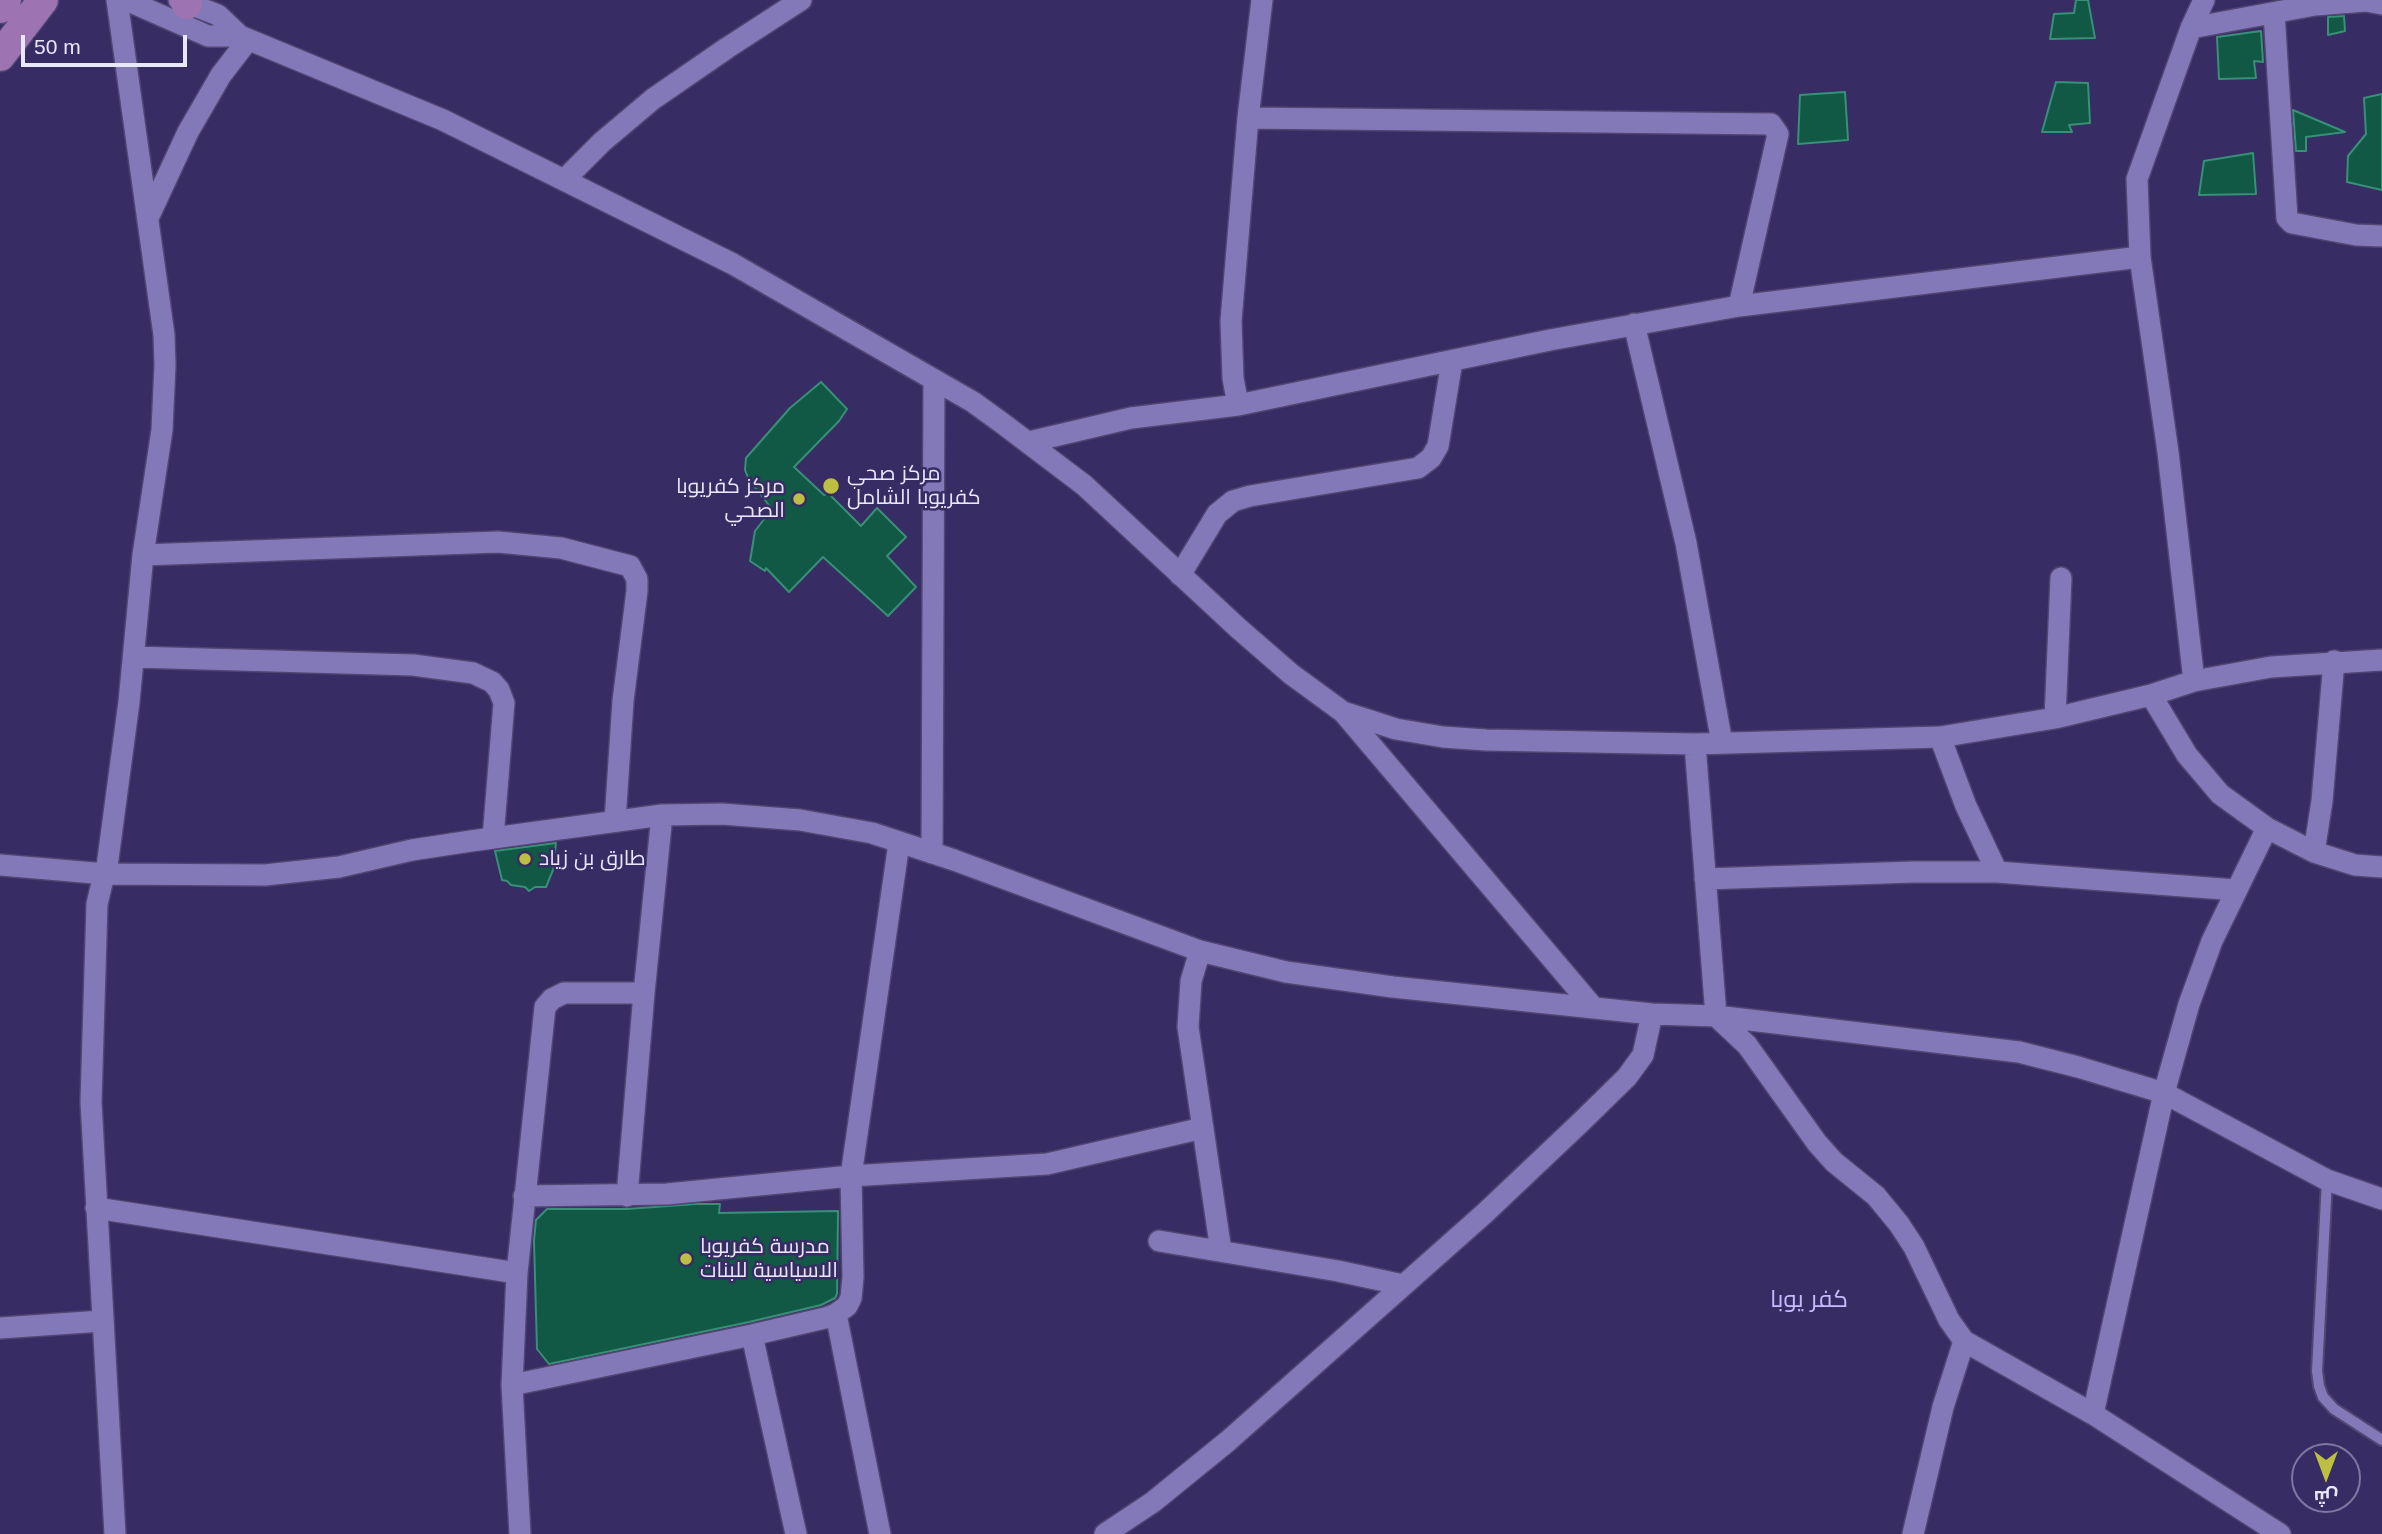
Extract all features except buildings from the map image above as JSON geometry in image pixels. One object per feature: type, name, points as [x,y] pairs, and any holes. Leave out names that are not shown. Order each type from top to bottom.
[{"type":"main road","points":[[0,8],[6,0]]},
{"type":"main road","points":[[0,56],[43,0]]},
{"type":"street","points":[[115,1534],[96,1208],[92,1048],[97,904],[106,874],[134,657],[143,555],[162,430],[165,365],[164,335],[117,0]]},
{"type":"street","points":[[126,0],[208,36],[244,38]]},
{"type":"street","points":[[564,180],[602,142],[653,99],[801,0]]},
{"type":"street","points":[[1238,405],[1233,378],[1231,321],[1248,118],[1262,0]]},
{"type":"street","points":[[2193,681],[2168,452],[2140,257],[2138,174],[2191,28],[2204,0]]},
{"type":"street","points":[[183,1],[218,15],[244,38],[443,120],[733,264],[972,402],[1029,442],[1084,485],[1268,654],[1343,712],[1593,1007]]},
{"type":"street","points":[[2191,28],[2338,4],[2366,1],[2382,4]]},
{"type":"street","points":[[2274,13],[2288,219],[2292,223],[2356,235],[2382,236]]},
{"type":"street","points":[[148,218],[195,121],[244,38]]},
{"type":"street","points":[[1248,118],[1771,124],[1778,134],[1739,306]]},
{"type":"street","points":[[1029,442],[1131,418],[1238,405],[1634,324],[1739,306],[2140,257]]},
{"type":"street","points":[[1634,324],[1686,543],[1722,743]]},
{"type":"street","points":[[1181,575],[1217,514],[1233,501],[1418,468],[1431,457],[1438,446],[1452,361]]},
{"type":"street","points":[[932,853],[934,380]]},
{"type":"street","points":[[143,555],[498,542],[561,548],[630,566],[637,579],[637,591],[623,701],[615,821]]},
{"type":"street","points":[[2055,718],[2061,578]]},
{"type":"street","points":[[134,657],[413,664],[472,673],[492,682],[499,690],[504,703],[493,838]]},
{"type":"street","points":[[1343,712],[1396,729],[1443,737],[1577,743],[1695,744],[1940,737],[2055,718],[2151,695],[2193,681],[2271,667],[2382,660]]},
{"type":"street","points":[[2314,852],[2322,801],[2334,661]]},
{"type":"street","points":[[2151,695],[2187,755],[2220,794],[2267,828],[2314,852],[2355,865],[2382,867]]},
{"type":"street","points":[[1940,737],[1966,806],[1997,872]]},
{"type":"street","points":[[1695,744],[1716,1016],[1747,1045],[1834,1162],[1876,1196],[1899,1224],[1914,1247],[1949,1320],[1964,1341],[2094,1414],[2280,1534]]},
{"type":"street","points":[[0,865],[106,874],[302,873],[412,850],[662,815],[722,814],[800,820],[872,833],[1200,951],[1286,972],[1336,980],[1652,1014],[1716,1016],[2019,1052],[2164,1093],[2327,1180],[2382,1199]]},
{"type":"street","points":[[626,1196],[643,993],[662,815]]},
{"type":"street","points":[[2094,1414],[2164,1093],[2189,1004],[2212,941],[2267,828]]},
{"type":"street","points":[[512,1385],[752,1335],[836,1314],[847,1306],[852,1291],[850,1176],[899,843]]},
{"type":"street","points":[[1705,879],[1997,872],[2236,890]]},
{"type":"street","points":[[1200,951],[1191,981],[1188,1027],[1221,1251]]},
{"type":"street","points":[[520,1534],[512,1385],[517,1273],[545,1007],[552,999],[564,993],[643,993]]},
{"type":"street","points":[[1105,1534],[1191,1473],[1485,1213],[1627,1077],[1643,1055],[1652,1014]]},
{"type":"street","points":[[524,1196],[626,1196],[850,1176],[1046,1164],[1203,1128]]},
{"type":"street","points":[[96,1208],[517,1273]]},
{"type":"street","points":[[1159,1241],[1338,1271],[1403,1285]]},
{"type":"street","points":[[836,1314],[880,1534]]},
{"type":"street","points":[[0,1328],[103,1321]]},
{"type":"street","points":[[752,1335],[796,1534]]},
{"type":"street","points":[[1913,1534],[1943,1407],[1964,1341]]},
{"type":"lane","points":[[2327,1180],[2317,1371],[2319,1386],[2323,1397],[2334,1409],[2382,1440]]},
{"type":"place","name":"مركز صحي كفريوبا الشامل","points":[[831,486]]},
{"type":"place","name":"مركز كفريوبا الصحي","points":[[799,499]]},
{"type":"place","name":"طارق بن زياد","points":[[525,859]]},
{"type":"place","name":"مدرسة كفريوبا الاسياسية للبنات","points":[[686,1259]]},
{"type":"district","name":"كفر يوبا","points":[[1809,1300]]}]
